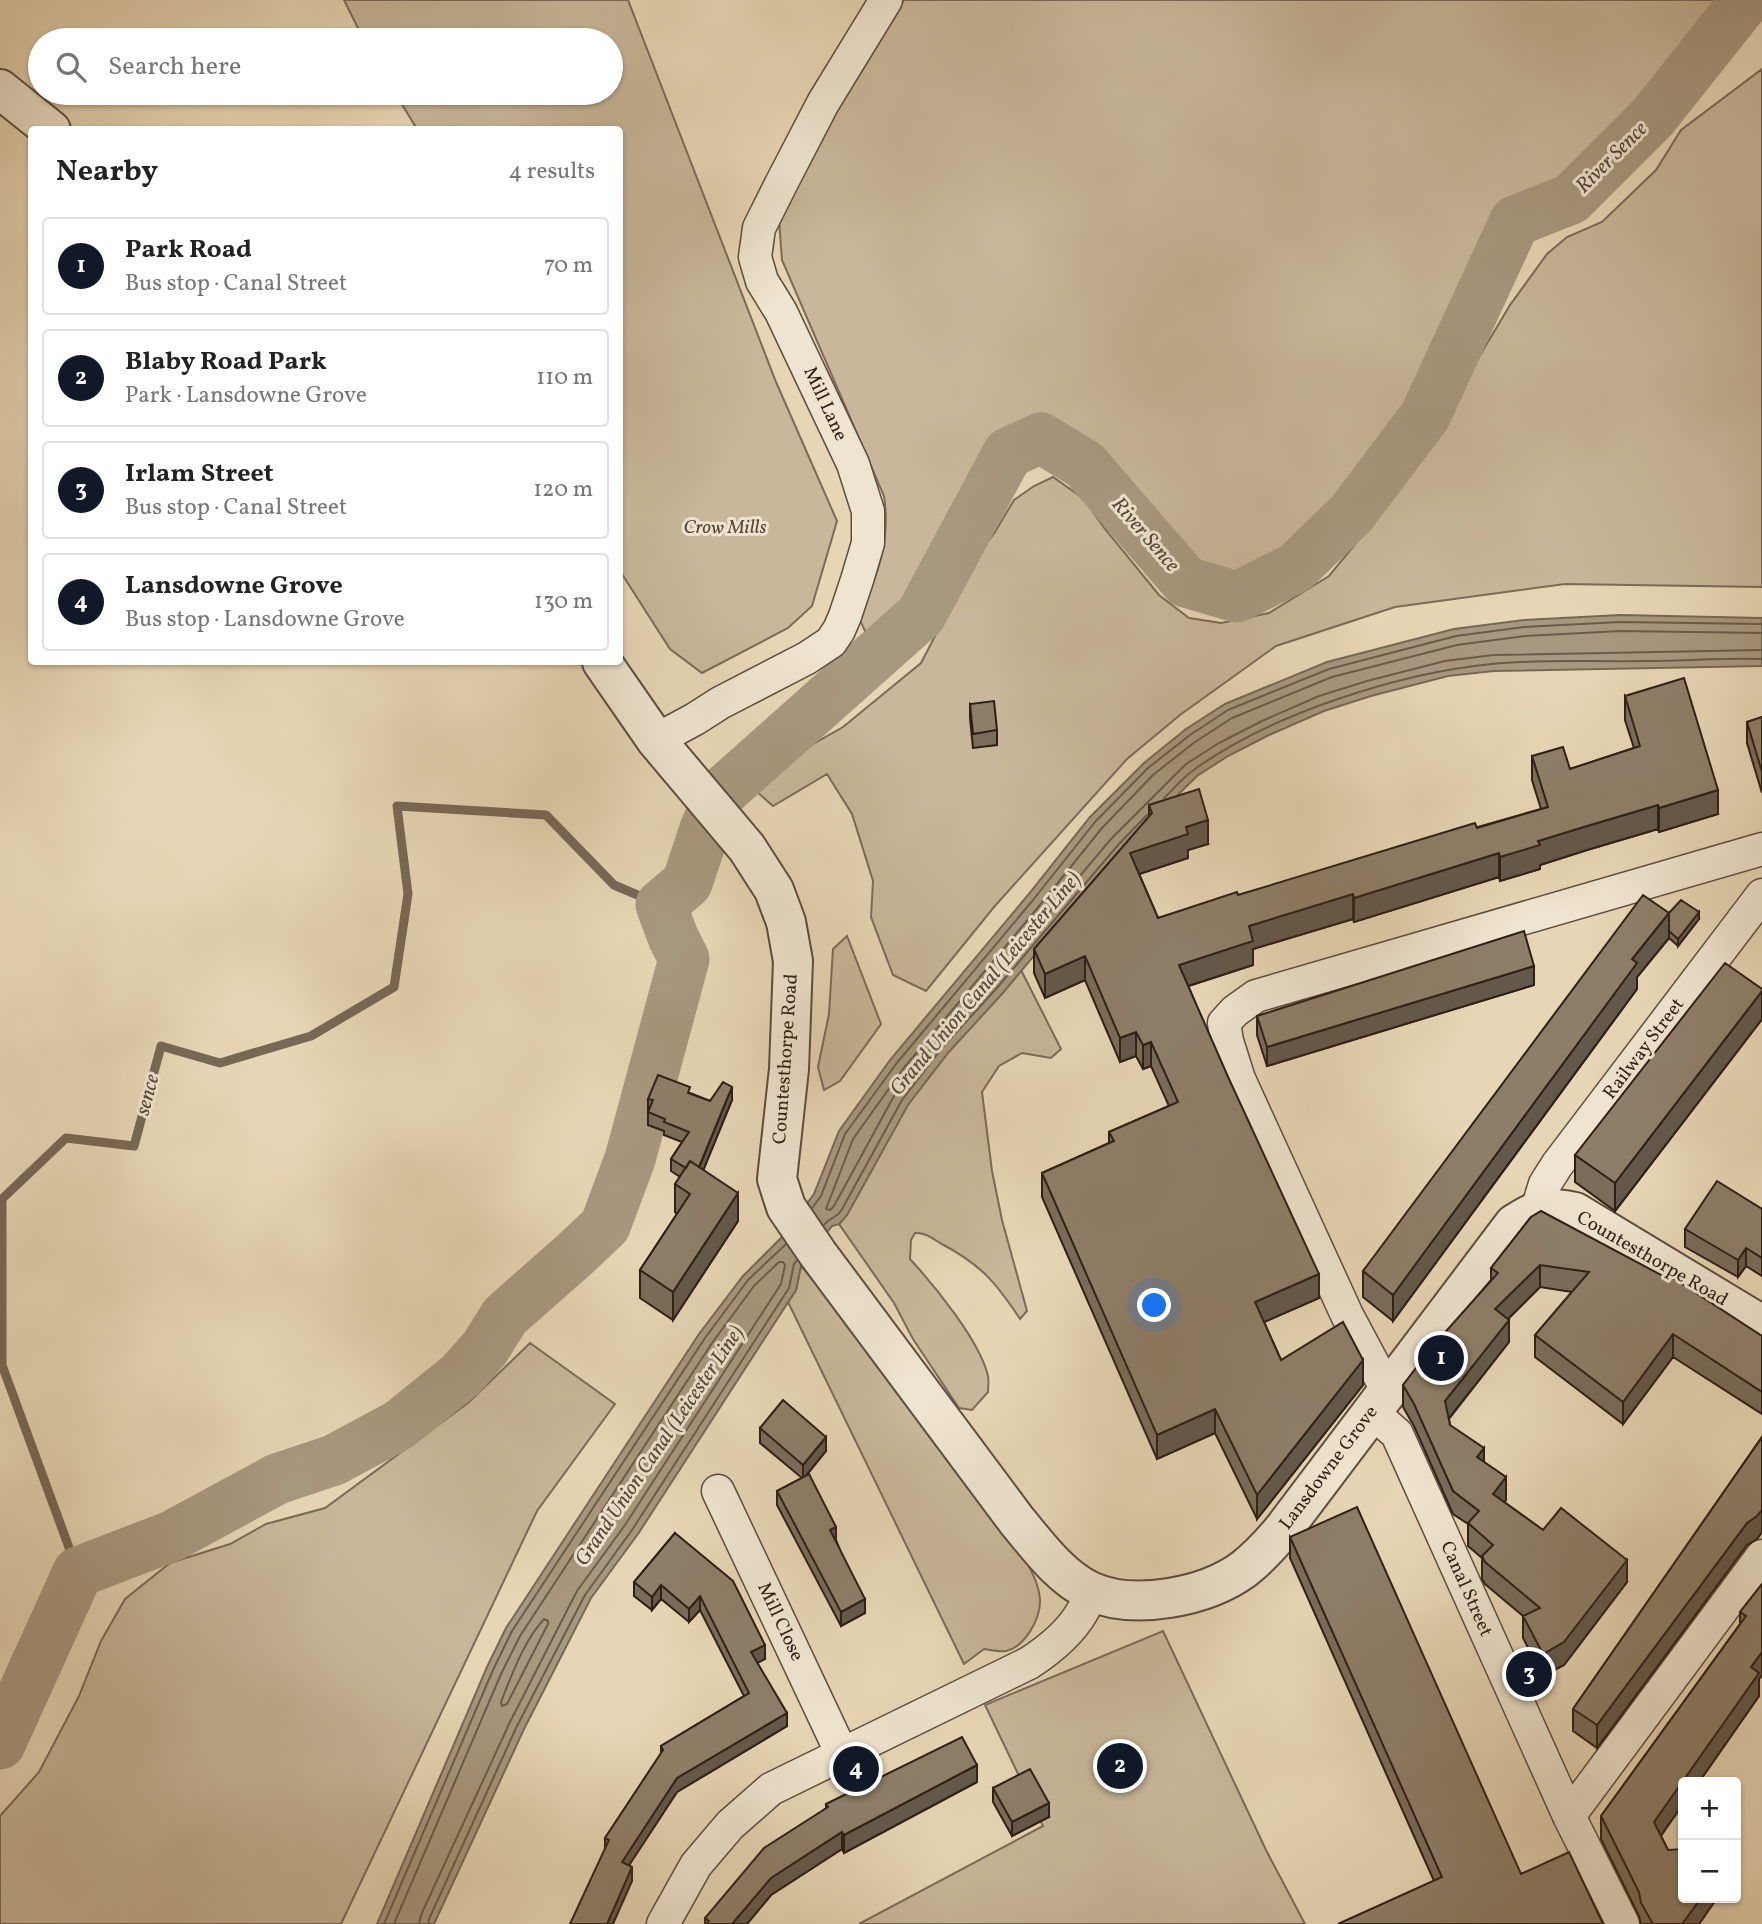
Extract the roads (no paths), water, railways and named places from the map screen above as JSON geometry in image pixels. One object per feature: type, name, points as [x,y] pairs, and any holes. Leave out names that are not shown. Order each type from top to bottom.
[{"type":"street","name":"Mill Lane","points":[[656,740],[807,658],[831,642],[845,616],[857,580],[868,543],[868,511],[853,464],[781,312],[762,281],[755,257],[759,229],[781,184],[823,103],[886,0]]},
{"type":"street","points":[[0,89],[46,126]]},
{"type":"street","name":"Countesthorpe Road","points":[[604,665],[656,740],[747,848],[774,890],[786,922],[793,961],[789,1069],[777,1179],[786,1207],[1017,1521],[1052,1563],[1091,1591]]},
{"type":"street","name":"Canal Street","points":[[1623,1924],[1569,1816],[1397,1434],[1379,1401],[1347,1315],[1239,1079],[1224,1023],[1256,996],[1762,849]]},
{"type":"street","name":"Railway Street","points":[[1537,1210],[1545,1184],[1557,1165],[1762,895]]},
{"type":"street","name":"Countesthorpe Road","points":[[1537,1210],[1556,1208],[1575,1212],[1762,1325]]},
{"type":"street","name":"Lansdowne Grove","points":[[1091,1591],[1136,1600],[1166,1599],[1205,1590],[1244,1569],[1274,1541],[1514,1224],[1537,1210]]},
{"type":"street","name":"Mill Close","points":[[718,1491],[842,1754]]},
{"type":"street","points":[[1569,1816],[1762,1556]]},
{"type":"street","points":[[663,1924],[696,1865],[730,1825],[771,1789],[1029,1663],[1050,1649],[1082,1613],[1091,1591]]},
{"type":"water","name":"Grand Union Canal (Leicester Line)","points":[[1620,615],[1762,618],[1762,666],[1494,671],[1448,676],[1371,696],[1324,711],[1228,756],[1197,776],[1123,849],[1002,994],[948,1053],[908,1105],[847,1215],[839,1224],[832,1226],[801,1266],[796,1290],[638,1534],[591,1598],[524,1729],[434,1924],[377,1924],[506,1628],[699,1334],[743,1276],[780,1239],[814,1194],[839,1131],[890,1060],[1090,817],[1144,763],[1186,729],[1225,704],[1327,662],[1454,629],[1524,620]]},
{"type":"waterway","name":"River Sence","points":[[0,1744],[78,1572],[172,1536],[277,1479],[334,1460],[399,1425],[461,1375],[485,1348],[505,1316],[605,1226],[630,1159],[684,959],[661,905],[687,883],[720,794],[921,615],[1008,453],[1041,438],[1085,465],[1186,582],[1237,597],[1295,568],[1351,514],[1425,416],[1515,221],[1571,199],[1653,117],[1746,0]]},
{"type":"waterway","name":"sence","points":[[78,1572],[2,1365],[2,1199],[66,1138],[134,1146],[161,1046],[220,1063],[311,1036],[394,987],[408,894],[397,806],[546,815],[614,885],[661,905]]},
{"type":"place","name":"Park Road","points":[[1441,1358]]},
{"type":"place","name":"Irlam Street","points":[[1529,1674]]},
{"type":"place","name":"Blaby Road Park","points":[[1120,1766]]},
{"type":"place","name":"Lansdowne Grove","points":[[856,1769]]},
{"type":"park label","name":"Crow Mills","points":[[725,528]]}]
